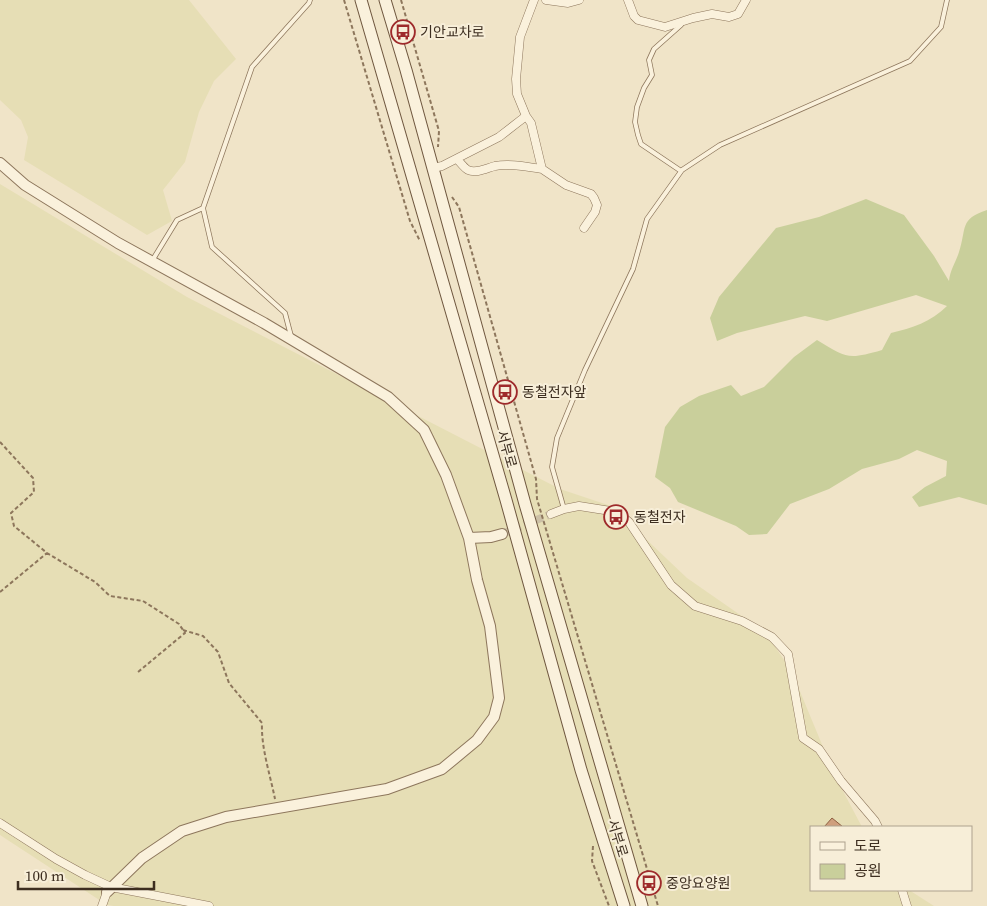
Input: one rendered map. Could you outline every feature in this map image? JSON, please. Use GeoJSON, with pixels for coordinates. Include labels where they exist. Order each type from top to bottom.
{"type":"FeatureCollection","features":[{"type":"Feature","properties":{"kind":"main road","name":"서부로"},"geometry":{"type":"LineString","coordinates":[[361,0],[506,500],[581,770],[624,906]]}},
{"type":"Feature","properties":{"kind":"main road","name":"서부로"},"geometry":{"type":"LineString","coordinates":[[385,0],[526,504],[642,906]]}},
{"type":"Feature","properties":{"kind":"street"},"geometry":{"type":"LineString","coordinates":[[534,0],[520,37],[516,79],[517,94],[531,123],[542,169]]}},
{"type":"Feature","properties":{"kind":"street"},"geometry":{"type":"LineString","coordinates":[[546,0],[568,3],[579,0]]}},
{"type":"Feature","properties":{"kind":"street"},"geometry":{"type":"LineString","coordinates":[[629,1],[634,16],[638,20],[665,27],[712,14],[729,17],[738,14],[746,0]]}},
{"type":"Feature","properties":{"kind":"street"},"geometry":{"type":"LineString","coordinates":[[433,168],[458,159],[499,137],[526,116]]}},
{"type":"Feature","properties":{"kind":"street"},"geometry":{"type":"LineString","coordinates":[[458,159],[468,170],[473,171],[497,166],[522,166],[542,169],[566,185],[591,194],[597,205],[596,212],[584,228]]}},
{"type":"Feature","properties":{"kind":"street"},"geometry":{"type":"LineString","coordinates":[[0,163],[26,185],[118,243],[388,397],[424,430],[446,475],[469,538],[477,580],[490,626],[499,698],[494,717],[478,740],[442,769],[387,789],[226,817],[182,831],[142,858],[109,889],[102,906]]}},
{"type":"Feature","properties":{"kind":"street"},"geometry":{"type":"LineString","coordinates":[[551,514],[579,506],[617,512],[629,522],[672,585],[695,606],[742,621],[772,637],[788,654],[803,738],[819,749],[841,781],[878,826]]}},
{"type":"Feature","properties":{"kind":"street"},"geometry":{"type":"LineString","coordinates":[[469,538],[491,537],[502,534]]}},
{"type":"Feature","properties":{"kind":"street"},"geometry":{"type":"LineString","coordinates":[[0,823],[63,863],[109,889],[209,906]]}},
{"type":"Feature","properties":{"kind":"street"},"geometry":{"type":"LineString","coordinates":[[902,891],[907,906]]}},
{"type":"Feature","properties":{"kind":"lane"},"geometry":{"type":"LineString","coordinates":[[292,341],[285,313],[212,247],[203,208],[252,67],[310,0]]}},
{"type":"Feature","properties":{"kind":"lane"},"geometry":{"type":"LineString","coordinates":[[564,509],[552,467],[557,438],[585,370],[633,269],[648,219],[681,171],[720,145],[910,61],[941,27],[947,0]]}},
{"type":"Feature","properties":{"kind":"lane"},"geometry":{"type":"LineString","coordinates":[[681,171],[641,144],[635,122],[637,107],[644,88],[652,75],[649,60],[654,49],[685,22]]}},
{"type":"Feature","properties":{"kind":"lane"},"geometry":{"type":"LineString","coordinates":[[152,261],[177,220],[203,208]]}},
{"type":"Feature","properties":{"kind":"path"},"geometry":{"type":"LineString","coordinates":[[344,0],[410,221],[422,245]]}},
{"type":"Feature","properties":{"kind":"path"},"geometry":{"type":"LineString","coordinates":[[401,0],[439,131],[438,150]]}},
{"type":"Feature","properties":{"kind":"path"},"geometry":{"type":"LineString","coordinates":[[450,193],[461,217],[536,479],[537,499],[658,906]]}},
{"type":"Feature","properties":{"kind":"path"},"geometry":{"type":"LineString","coordinates":[[0,442],[34,478],[34,492],[10,513],[14,526],[47,553],[96,582],[110,596],[143,601],[179,624],[185,633],[138,672]]}},
{"type":"Feature","properties":{"kind":"path"},"geometry":{"type":"LineString","coordinates":[[0,592],[47,553]]}},
{"type":"Feature","properties":{"kind":"path"},"geometry":{"type":"LineString","coordinates":[[183,630],[203,636],[218,652],[229,683],[262,722],[263,743],[277,808]]}},
{"type":"Feature","properties":{"kind":"path"},"geometry":{"type":"LineString","coordinates":[[594,839],[592,861],[609,906]]}},
{"type":"Feature","properties":{"kind":"shaded area"},"geometry":{"type":"Polygon","coordinates":[[[0,0],[189,0],[236,59],[214,81],[199,112],[185,162],[163,190],[172,221],[147,235],[24,160],[28,137],[21,120],[0,100],[0,0]]]}},
{"type":"Feature","properties":{"kind":"shaded area"},"geometry":{"type":"Polygon","coordinates":[[[0,184],[187,297],[560,489],[611,506],[687,578],[766,633],[792,672],[835,776],[861,826],[810,826],[810,891],[911,891],[934,906],[114,906],[107,905],[0,835],[0,184]]]}},
{"type":"Feature","properties":{"kind":"green space"},"geometry":{"type":"Polygon","coordinates":[[[866,199],[904,215],[934,256],[949,281],[968,221],[978,213],[987,210],[987,505],[959,497],[919,507],[912,497],[925,487],[946,476],[947,461],[917,450],[899,459],[862,469],[829,489],[790,504],[767,534],[749,535],[736,526],[678,502],[670,488],[655,477],[665,427],[680,407],[699,396],[731,385],[741,396],[764,387],[794,357],[817,340],[835,351],[848,356],[882,350],[891,333],[921,324],[941,312],[947,306],[916,295],[827,321],[805,316],[737,333],[717,341],[710,318],[719,297],[776,228],[819,217],[866,199]]]}},
{"type":"Feature","properties":{"kind":"building"},"geometry":{"type":"Polygon","coordinates":[[[832,818],[842,826],[825,826],[832,818]]]}},
{"type":"Feature","properties":{"kind":"tunnel"},"geometry":{"type":"LineString","coordinates":[[502,534],[551,514]]}},
{"type":"Feature","properties":{"kind":"place","name":"기안교차로"},"geometry":{"type":"Point","coordinates":[403,32]}},
{"type":"Feature","properties":{"kind":"place","name":"동철전자앞"},"geometry":{"type":"Point","coordinates":[505,392]}},
{"type":"Feature","properties":{"kind":"place","name":"동철전자"},"geometry":{"type":"Point","coordinates":[616,517]}},
{"type":"Feature","properties":{"kind":"place","name":"중앙요양원"},"geometry":{"type":"Point","coordinates":[649,883]}}]}
